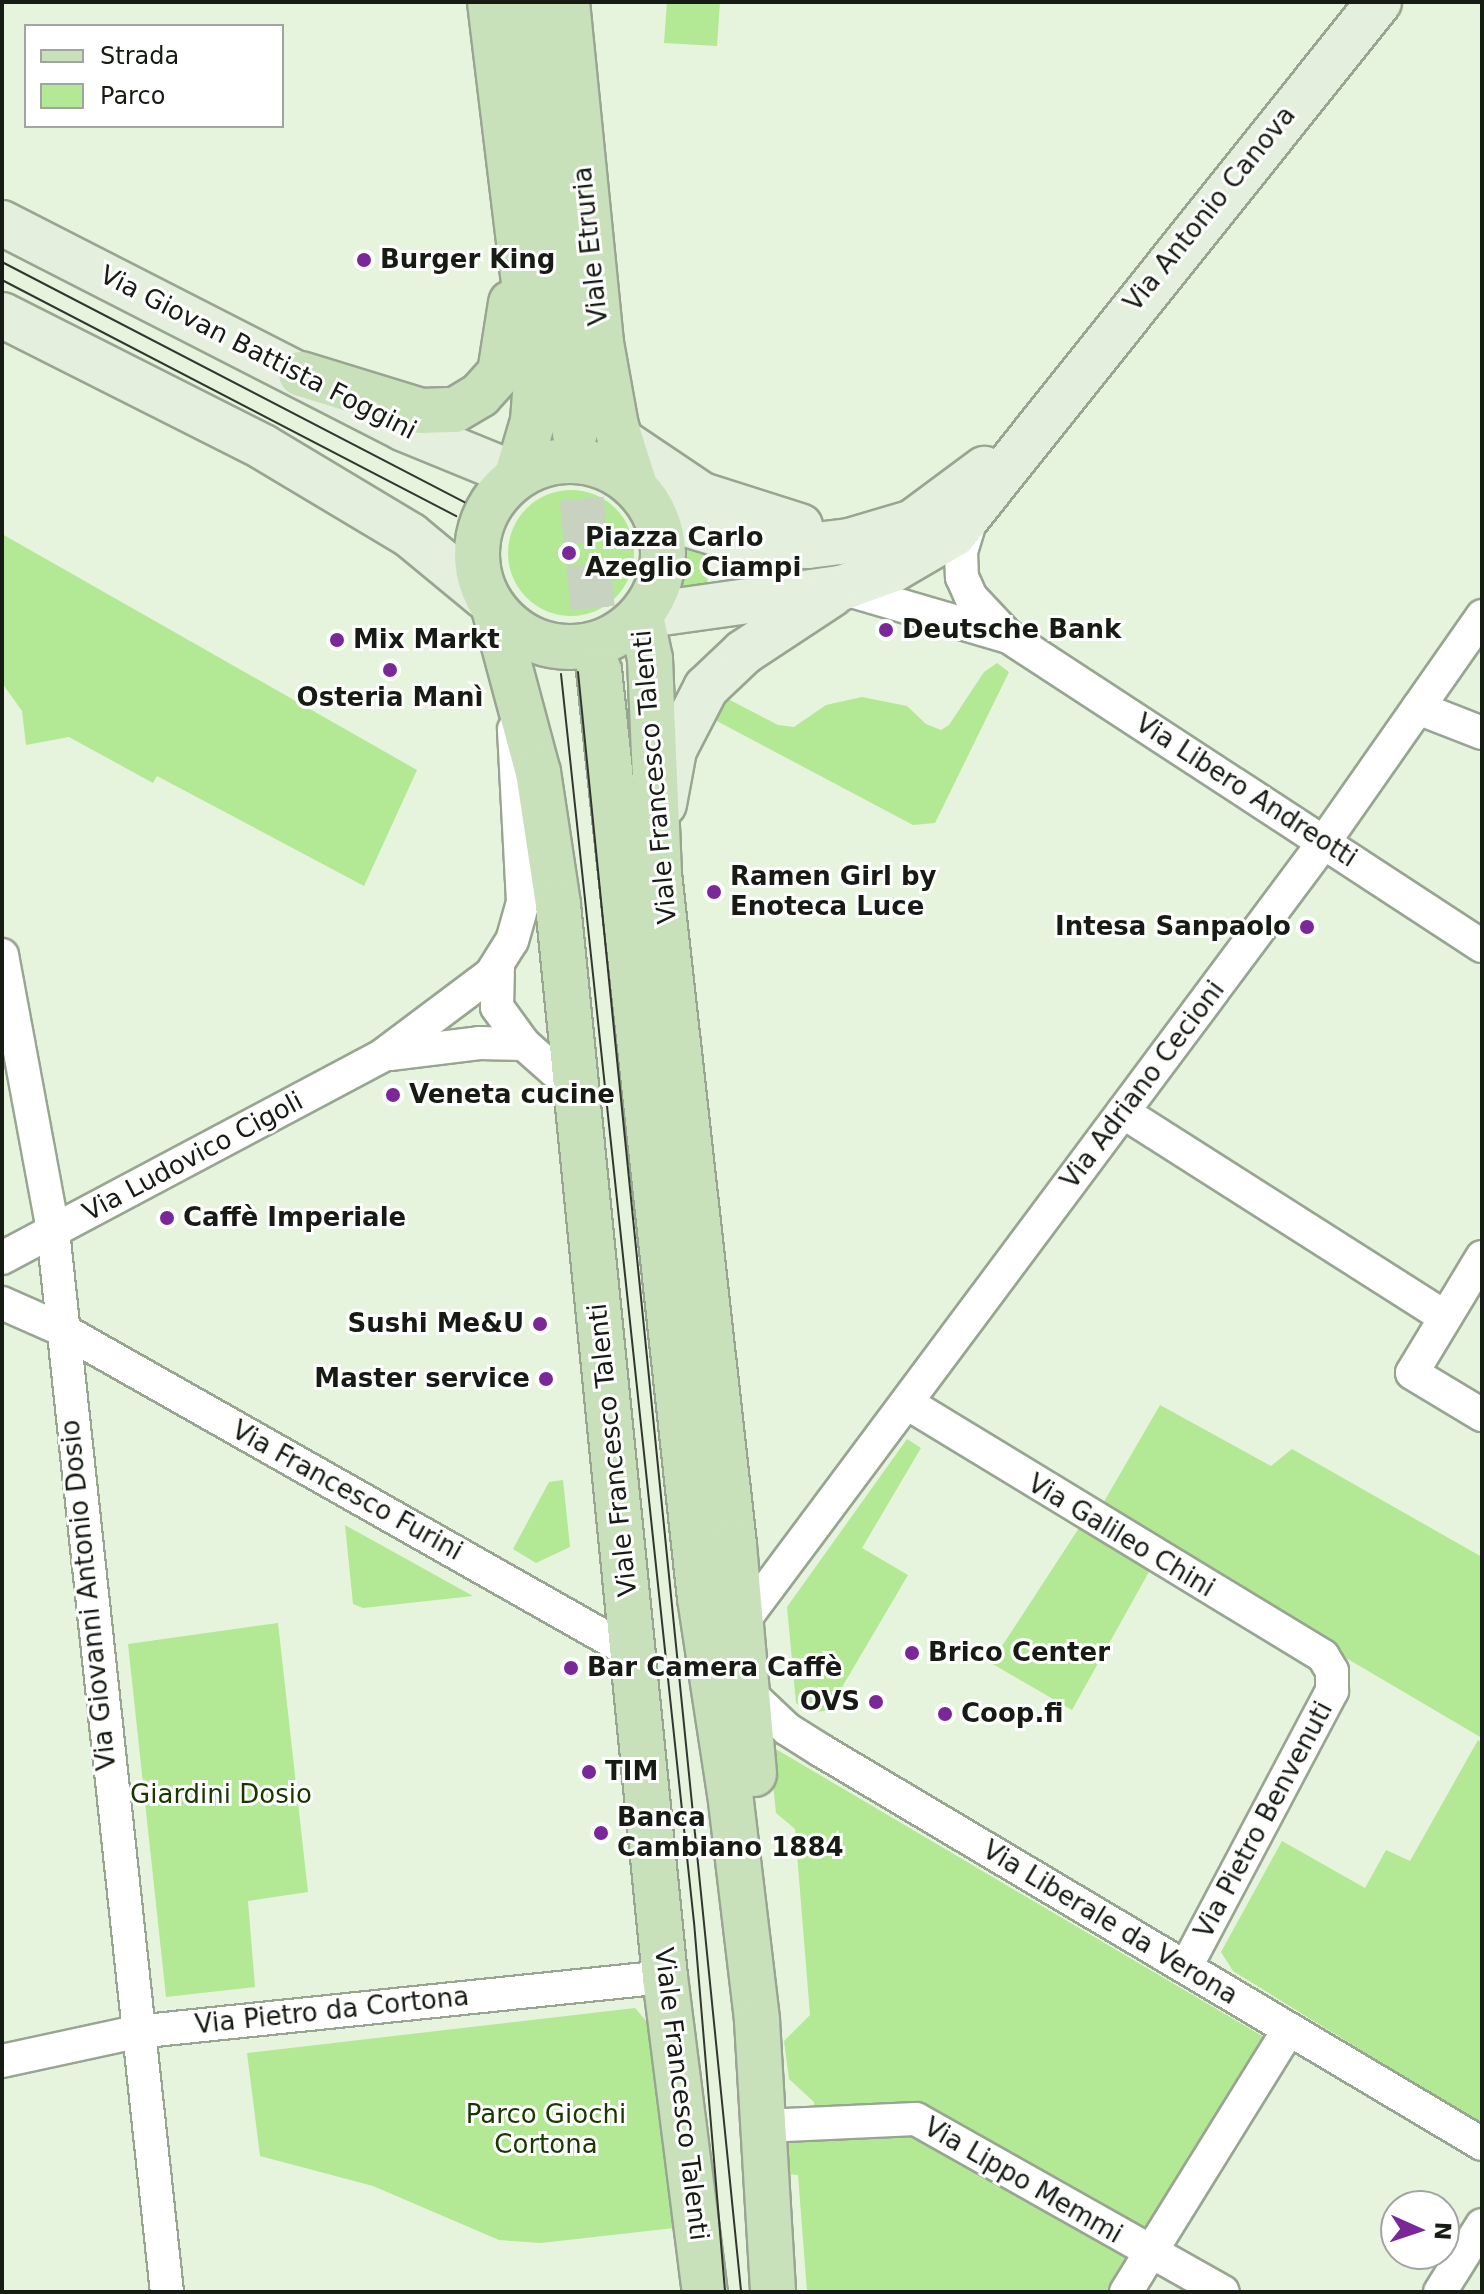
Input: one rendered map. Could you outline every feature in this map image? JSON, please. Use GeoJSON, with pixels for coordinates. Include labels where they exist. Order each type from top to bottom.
{"type":"FeatureCollection","features":[{"type":"Feature","properties":{"kind":"main road"},"geometry":{"type":"LineString","coordinates":[[490,2],[515,225],[528,288],[536,380],[531,431],[517,475],[496,497],[480,533],[477,562],[490,605],[519,633],[563,647],[605,640],[641,616],[664,567],[645,501],[584,463],[555,462],[517,475]]}},
{"type":"Feature","properties":{"kind":"main road","name":"Viale Etruria"},"geometry":{"type":"LineString","coordinates":[[528,2],[575,433]]}},
{"type":"Feature","properties":{"kind":"main road","name":"Viale Etruria"},"geometry":{"type":"LineString","coordinates":[[567,2],[601,343],[620,440],[645,501]]}},
{"type":"Feature","properties":{"kind":"main road"},"geometry":{"type":"LineString","coordinates":[[301,374],[430,413],[472,401],[496,378],[505,359],[515,225]]}},
{"type":"Feature","properties":{"kind":"main road","name":"Viale Francesco Talenti"},"geometry":{"type":"LineString","coordinates":[[490,605],[545,811],[580,1109],[665,1977],[705,2292]]}},
{"type":"Feature","properties":{"kind":"main road","name":"Viale Francesco Talenti"},"geometry":{"type":"LineString","coordinates":[[641,616],[649,648],[653,813],[734,1545],[755,1791],[742,1883]]}},
{"type":"Feature","properties":{"kind":"main road","name":"Viale Francesco Talenti"},"geometry":{"type":"LineString","coordinates":[[599,670],[700,1598],[742,1883],[763,2126],[773,2292]]}},
{"type":"Feature","properties":{"kind":"street","name":"Via Antonio Canova"},"geometry":{"type":"LineString","coordinates":[[841,588],[913,560],[971,519],[1044,418],[1379,2]]}},
{"type":"Feature","properties":{"kind":"street","name":"Via Giovan Battista Foggini"},"geometry":{"type":"LineString","coordinates":[[2,223],[404,429],[517,475]]}},
{"type":"Feature","properties":{"kind":"street"},"geometry":{"type":"LineString","coordinates":[[2,315],[263,447],[410,535],[490,605]]}},
{"type":"Feature","properties":{"kind":"street","name":"Via Antonio Canova"},"geometry":{"type":"LineString","coordinates":[[849,541],[913,522],[942,505],[1044,418]]}},
{"type":"Feature","properties":{"kind":"street"},"geometry":{"type":"LineString","coordinates":[[620,440],[702,495],[849,541]]}},
{"type":"Feature","properties":{"kind":"street"},"geometry":{"type":"LineString","coordinates":[[645,501],[739,540],[808,546],[849,541]]}},
{"type":"Feature","properties":{"kind":"street","name":"Via Libero Andreotti"},"geometry":{"type":"LineString","coordinates":[[971,519],[961,551],[965,587],[1009,637],[1482,946]]}},
{"type":"Feature","properties":{"kind":"street"},"geometry":{"type":"LineString","coordinates":[[641,616],[841,588]]}},
{"type":"Feature","properties":{"kind":"street","name":"Via Libero Andreotti"},"geometry":{"type":"LineString","coordinates":[[841,588],[1009,637]]}},
{"type":"Feature","properties":{"kind":"street","name":"Viale Francesco Talenti"},"geometry":{"type":"LineString","coordinates":[[669,938],[665,785],[680,735],[706,688],[744,652],[841,588]]}},
{"type":"Feature","properties":{"kind":"street","name":"Via Adriano Cecioni"},"geometry":{"type":"LineString","coordinates":[[741,1624],[1324,842],[1482,616]]}},
{"type":"Feature","properties":{"kind":"street","name":"Via Ludovico Cigoli"},"geometry":{"type":"LineString","coordinates":[[2,1258],[383,1055],[477,988],[498,966],[517,930],[523,902],[515,691]]}},
{"type":"Feature","properties":{"kind":"street"},"geometry":{"type":"LineString","coordinates":[[1418,708],[1482,733]]}},
{"type":"Feature","properties":{"kind":"street","name":"Via Giovanni Antonio Dosio"},"geometry":{"type":"LineString","coordinates":[[2,955],[53,1231],[136,2032],[167,2292]]}},
{"type":"Feature","properties":{"kind":"street","name":"Via Ludovico Cigoli"},"geometry":{"type":"LineString","coordinates":[[498,966],[497,1007],[524,1044],[560,1076],[580,1109]]}},
{"type":"Feature","properties":{"kind":"street","name":"Via Ludovico Cigoli"},"geometry":{"type":"LineString","coordinates":[[383,1055],[479,1043],[524,1044]]}},
{"type":"Feature","properties":{"kind":"street"},"geometry":{"type":"LineString","coordinates":[[1123,1112],[1445,1317]]}},
{"type":"Feature","properties":{"kind":"street"},"geometry":{"type":"LineString","coordinates":[[1482,1257],[1412,1373],[1482,1415]]}},
{"type":"Feature","properties":{"kind":"street"},"geometry":{"type":"LineString","coordinates":[[2,1303],[61,1329]]}},
{"type":"Feature","properties":{"kind":"street","name":"Via Francesco Furini"},"geometry":{"type":"LineString","coordinates":[[61,1329],[633,1653]]}},
{"type":"Feature","properties":{"kind":"street","name":"Via Galileo Chini"},"geometry":{"type":"LineString","coordinates":[[907,1403],[1323,1656],[1332,1671]]}},
{"type":"Feature","properties":{"kind":"street"},"geometry":{"type":"LineString","coordinates":[[734,1545],[748,1555],[766,1557],[798,1548]]}},
{"type":"Feature","properties":{"kind":"street","name":"Via Pietro Benvenuti"},"geometry":{"type":"LineString","coordinates":[[1186,1967],[1332,1691],[1332,1671]]}},
{"type":"Feature","properties":{"kind":"street","name":"Via Liberale da Verona"},"geometry":{"type":"LineString","coordinates":[[747,1691],[812,1744],[1186,1967],[1287,2032],[1482,2144]]}},
{"type":"Feature","properties":{"kind":"street","name":"Via Pietro da Cortona"},"geometry":{"type":"LineString","coordinates":[[2,2061],[136,2032],[665,1977]]}},
{"type":"Feature","properties":{"kind":"street"},"geometry":{"type":"LineString","coordinates":[[1126,2292],[1287,2032]]}},
{"type":"Feature","properties":{"kind":"street","name":"Via Lippo Memmi"},"geometry":{"type":"LineString","coordinates":[[763,2126],[916,2119],[1223,2292]]}},
{"type":"Feature","properties":{"kind":"street"},"geometry":{"type":"LineString","coordinates":[[1440,2292],[1482,2225]]}},
{"type":"Feature","properties":{"kind":"green space"},"geometry":{"type":"Polygon","coordinates":[[[667,2],[720,2],[717,46],[664,43],[667,2]]]}},
{"type":"Feature","properties":{"kind":"green space"},"geometry":{"type":"Polygon","coordinates":[[[571,490],[595,494],[616,508],[630,529],[634,553],[630,577],[616,598],[595,612],[571,616],[547,612],[526,598],[512,577],[508,553],[512,529],[526,508],[547,494],[571,490]]]}},
{"type":"Feature","properties":{"kind":"green space"},"geometry":{"type":"Polygon","coordinates":[[[2,534],[417,770],[364,886],[157,776],[153,783],[69,737],[26,745],[22,711],[2,683],[2,534]]]}},
{"type":"Feature","properties":{"kind":"green space"},"geometry":{"type":"Polygon","coordinates":[[[679,540],[710,552],[707,588],[674,595],[679,540]]]}},
{"type":"Feature","properties":{"kind":"green space"},"geometry":{"type":"Polygon","coordinates":[[[737,554],[820,561],[820,569],[734,588],[737,554]]]}},
{"type":"Feature","properties":{"kind":"green space"},"geometry":{"type":"Polygon","coordinates":[[[997,663],[1009,672],[935,823],[913,825],[715,720],[728,699],[778,725],[794,727],[826,705],[862,697],[907,706],[926,724],[941,730],[949,725],[984,672],[997,663]]]}},
{"type":"Feature","properties":{"kind":"green space"},"geometry":{"type":"Polygon","coordinates":[[[1160,1405],[1271,1466],[1292,1449],[1482,1557],[1482,1738],[1098,1512],[1160,1405]]]}},
{"type":"Feature","properties":{"kind":"green space"},"geometry":{"type":"Polygon","coordinates":[[[907,1439],[921,1448],[862,1548],[908,1575],[828,1711],[808,1712],[796,1703],[787,1607],[907,1439]]]}},
{"type":"Feature","properties":{"kind":"green space"},"geometry":{"type":"Polygon","coordinates":[[[563,1480],[570,1547],[536,1563],[513,1549],[549,1482],[563,1480]]]}},
{"type":"Feature","properties":{"kind":"green space"},"geometry":{"type":"Polygon","coordinates":[[[345,1525],[473,1596],[363,1608],[353,1604],[345,1525]]]}},
{"type":"Feature","properties":{"kind":"green space"},"geometry":{"type":"Polygon","coordinates":[[[1079,1528],[1150,1570],[1072,1710],[991,1663],[1079,1528]]]}},
{"type":"Feature","properties":{"kind":"green space","name":"Giardini Dosio"},"geometry":{"type":"Polygon","coordinates":[[[278,1623],[308,1892],[248,1901],[255,1987],[166,1997],[128,1644],[278,1623]]]}},
{"type":"Feature","properties":{"kind":"green space"},"geometry":{"type":"Polygon","coordinates":[[[1478,1740],[1482,1743],[1482,2125],[1233,1971],[1221,1952],[1282,1841],[1365,1888],[1386,1850],[1410,1861],[1478,1740]]]}},
{"type":"Feature","properties":{"kind":"green space"},"geometry":{"type":"Polygon","coordinates":[[[769,1745],[1264,2037],[1109,2292],[807,2292],[798,2175],[786,2174],[785,2140],[815,2139],[814,2102],[789,2079],[784,2041],[810,2015],[795,1829],[776,1813],[769,1745]]]}},
{"type":"Feature","properties":{"kind":"green space","name":"Parco Giochi Cortona"},"geometry":{"type":"Polygon","coordinates":[[[635,2008],[648,2023],[674,2228],[541,2243],[499,2240],[373,2186],[260,2156],[247,2053],[635,2008]]]}},
{"type":"Feature","properties":{"kind":"tunnel"},"geometry":{"type":"LineString","coordinates":[[575,433],[599,670]]}},
{"type":"Feature","properties":{"kind":"tram line"},"geometry":{"type":"LineString","coordinates":[[2,262],[464,502]]}},
{"type":"Feature","properties":{"kind":"tram line"},"geometry":{"type":"LineString","coordinates":[[2,280],[456,516]]}},
{"type":"Feature","properties":{"kind":"tram line"},"geometry":{"type":"LineString","coordinates":[[578,672],[741,2292]]}},
{"type":"Feature","properties":{"kind":"tram line"},"geometry":{"type":"LineString","coordinates":[[561,674],[694,1922],[725,2292]]}},
{"type":"Feature","properties":{"kind":"place","name":"Burger King"},"geometry":{"type":"Point","coordinates":[364,260]}},
{"type":"Feature","properties":{"kind":"place","name":"Piazza Carlo Azeglio Ciampi"},"geometry":{"type":"Point","coordinates":[569,553]}},
{"type":"Feature","properties":{"kind":"place","name":"Deutsche Bank"},"geometry":{"type":"Point","coordinates":[886,630]}},
{"type":"Feature","properties":{"kind":"place","name":"Mix Markt"},"geometry":{"type":"Point","coordinates":[337,640]}},
{"type":"Feature","properties":{"kind":"place","name":"Osteria Manì"},"geometry":{"type":"Point","coordinates":[390,670]}},
{"type":"Feature","properties":{"kind":"place","name":"Ramen Girl by Enoteca Luce"},"geometry":{"type":"Point","coordinates":[714,892]}},
{"type":"Feature","properties":{"kind":"place","name":"Intesa Sanpaolo"},"geometry":{"type":"Point","coordinates":[1307,927]}},
{"type":"Feature","properties":{"kind":"place","name":"Veneta cucine"},"geometry":{"type":"Point","coordinates":[393,1095]}},
{"type":"Feature","properties":{"kind":"place","name":"Caffè Imperiale"},"geometry":{"type":"Point","coordinates":[167,1218]}},
{"type":"Feature","properties":{"kind":"place","name":"Sushi Me&U"},"geometry":{"type":"Point","coordinates":[540,1324]}},
{"type":"Feature","properties":{"kind":"place","name":"Master service"},"geometry":{"type":"Point","coordinates":[546,1379]}},
{"type":"Feature","properties":{"kind":"place","name":"Brico Center"},"geometry":{"type":"Point","coordinates":[912,1653]}},
{"type":"Feature","properties":{"kind":"place","name":"Bar Camera Caffè"},"geometry":{"type":"Point","coordinates":[571,1668]}},
{"type":"Feature","properties":{"kind":"place","name":"OVS"},"geometry":{"type":"Point","coordinates":[876,1702]}},
{"type":"Feature","properties":{"kind":"place","name":"Coop.fi"},"geometry":{"type":"Point","coordinates":[945,1714]}},
{"type":"Feature","properties":{"kind":"place","name":"TIM"},"geometry":{"type":"Point","coordinates":[589,1772]}},
{"type":"Feature","properties":{"kind":"place","name":"Banca Cambiano 1884"},"geometry":{"type":"Point","coordinates":[601,1833]}}]}
